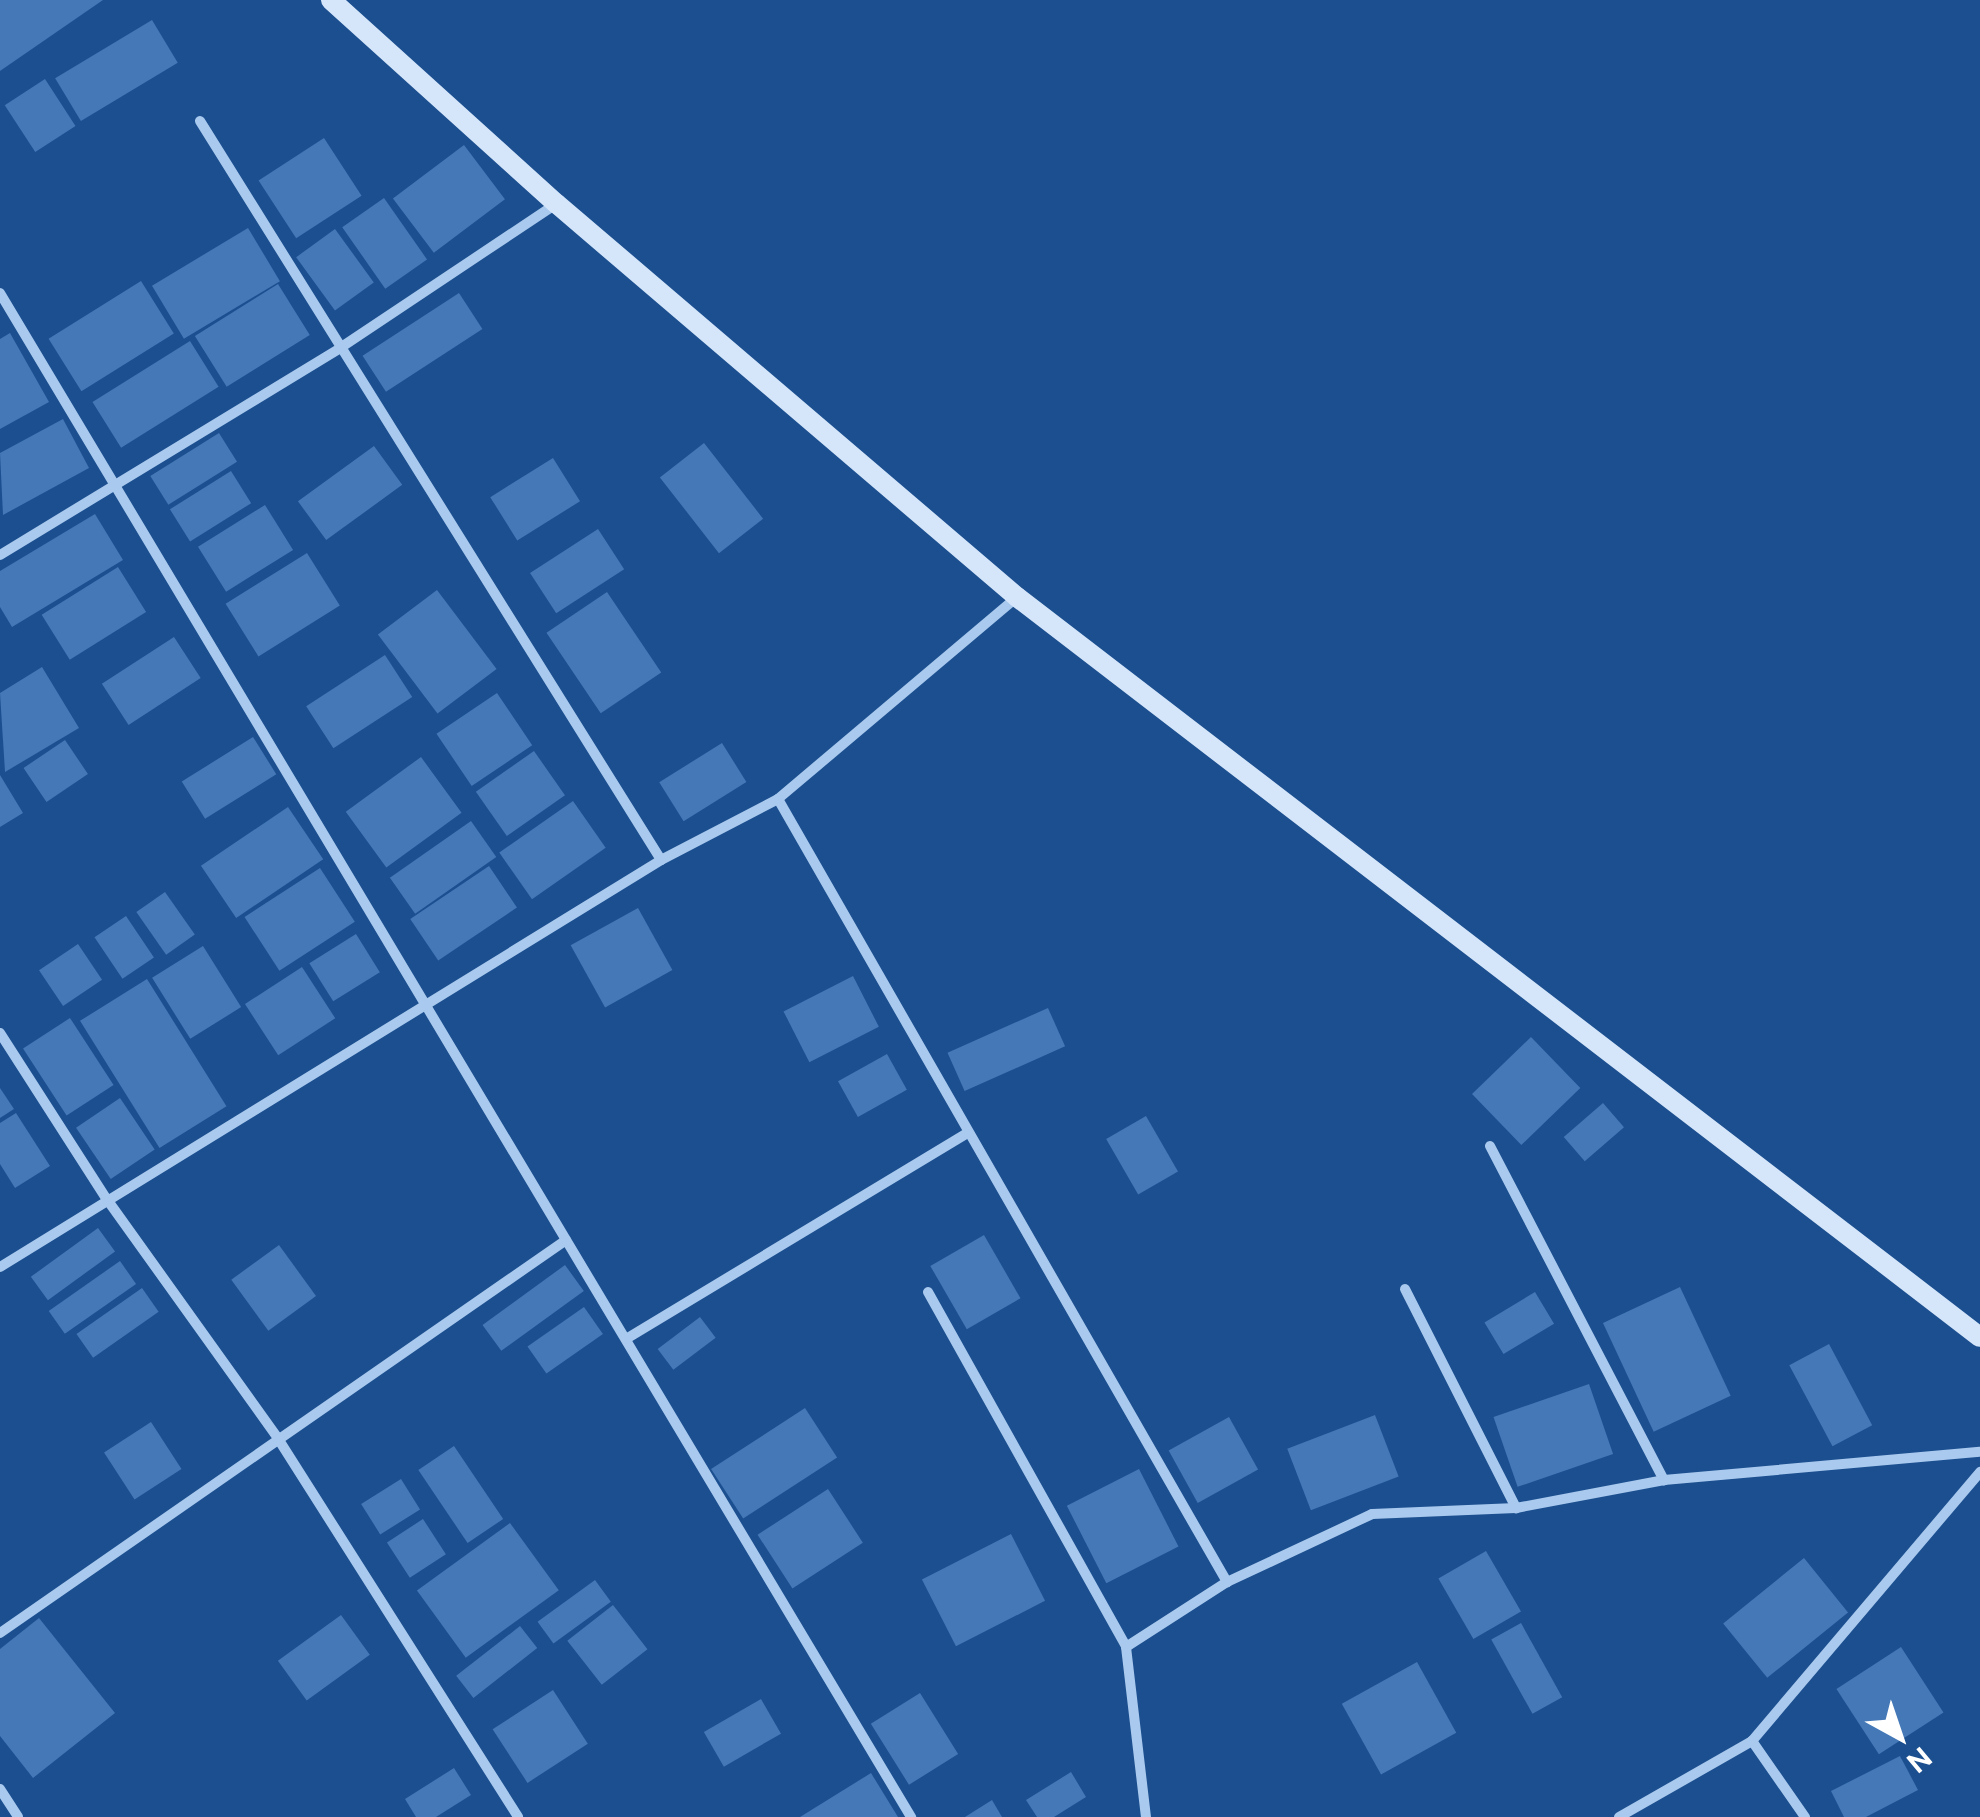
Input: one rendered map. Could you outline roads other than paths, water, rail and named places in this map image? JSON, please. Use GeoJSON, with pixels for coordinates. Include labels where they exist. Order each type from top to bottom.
{"type":"FeatureCollection","features":[{"type":"Feature","properties":{"kind":"main road"},"geometry":{"type":"LineString","coordinates":[[331,0],[557,204],[1017,597],[1980,1337]]}},
{"type":"Feature","properties":{"kind":"street"},"geometry":{"type":"LineString","coordinates":[[200,121],[661,860]]}},
{"type":"Feature","properties":{"kind":"street"},"geometry":{"type":"LineString","coordinates":[[0,555],[340,348],[557,204]]}},
{"type":"Feature","properties":{"kind":"street"},"geometry":{"type":"LineString","coordinates":[[0,293],[910,1817]]}},
{"type":"Feature","properties":{"kind":"street"},"geometry":{"type":"LineString","coordinates":[[0,1268],[106,1198],[661,860],[778,798],[1017,597]]}},
{"type":"Feature","properties":{"kind":"street"},"geometry":{"type":"LineString","coordinates":[[778,798],[1227,1582]]}},
{"type":"Feature","properties":{"kind":"street"},"geometry":{"type":"LineString","coordinates":[[0,1033],[106,1198],[277,1437],[518,1817]]}},
{"type":"Feature","properties":{"kind":"street"},"geometry":{"type":"LineString","coordinates":[[626,1339],[968,1133]]}},
{"type":"Feature","properties":{"kind":"street"},"geometry":{"type":"LineString","coordinates":[[1490,1146],[1664,1480]]}},
{"type":"Feature","properties":{"kind":"street"},"geometry":{"type":"LineString","coordinates":[[0,1632],[566,1240]]}},
{"type":"Feature","properties":{"kind":"street"},"geometry":{"type":"LineString","coordinates":[[1405,1290],[1516,1508]]}},
{"type":"Feature","properties":{"kind":"street"},"geometry":{"type":"LineString","coordinates":[[928,1292],[1126,1647],[1146,1817]]}},
{"type":"Feature","properties":{"kind":"street"},"geometry":{"type":"LineString","coordinates":[[1126,1647],[1227,1582],[1372,1514],[1516,1508],[1664,1480],[1980,1452]]}},
{"type":"Feature","properties":{"kind":"street"},"geometry":{"type":"LineString","coordinates":[[1619,1817],[1752,1740],[1980,1472]]}},
{"type":"Feature","properties":{"kind":"street"},"geometry":{"type":"LineString","coordinates":[[1752,1740],[1804,1817]]}},
{"type":"Feature","properties":{"kind":"street"},"geometry":{"type":"LineString","coordinates":[[0,1789],[18,1817]]}}]}
